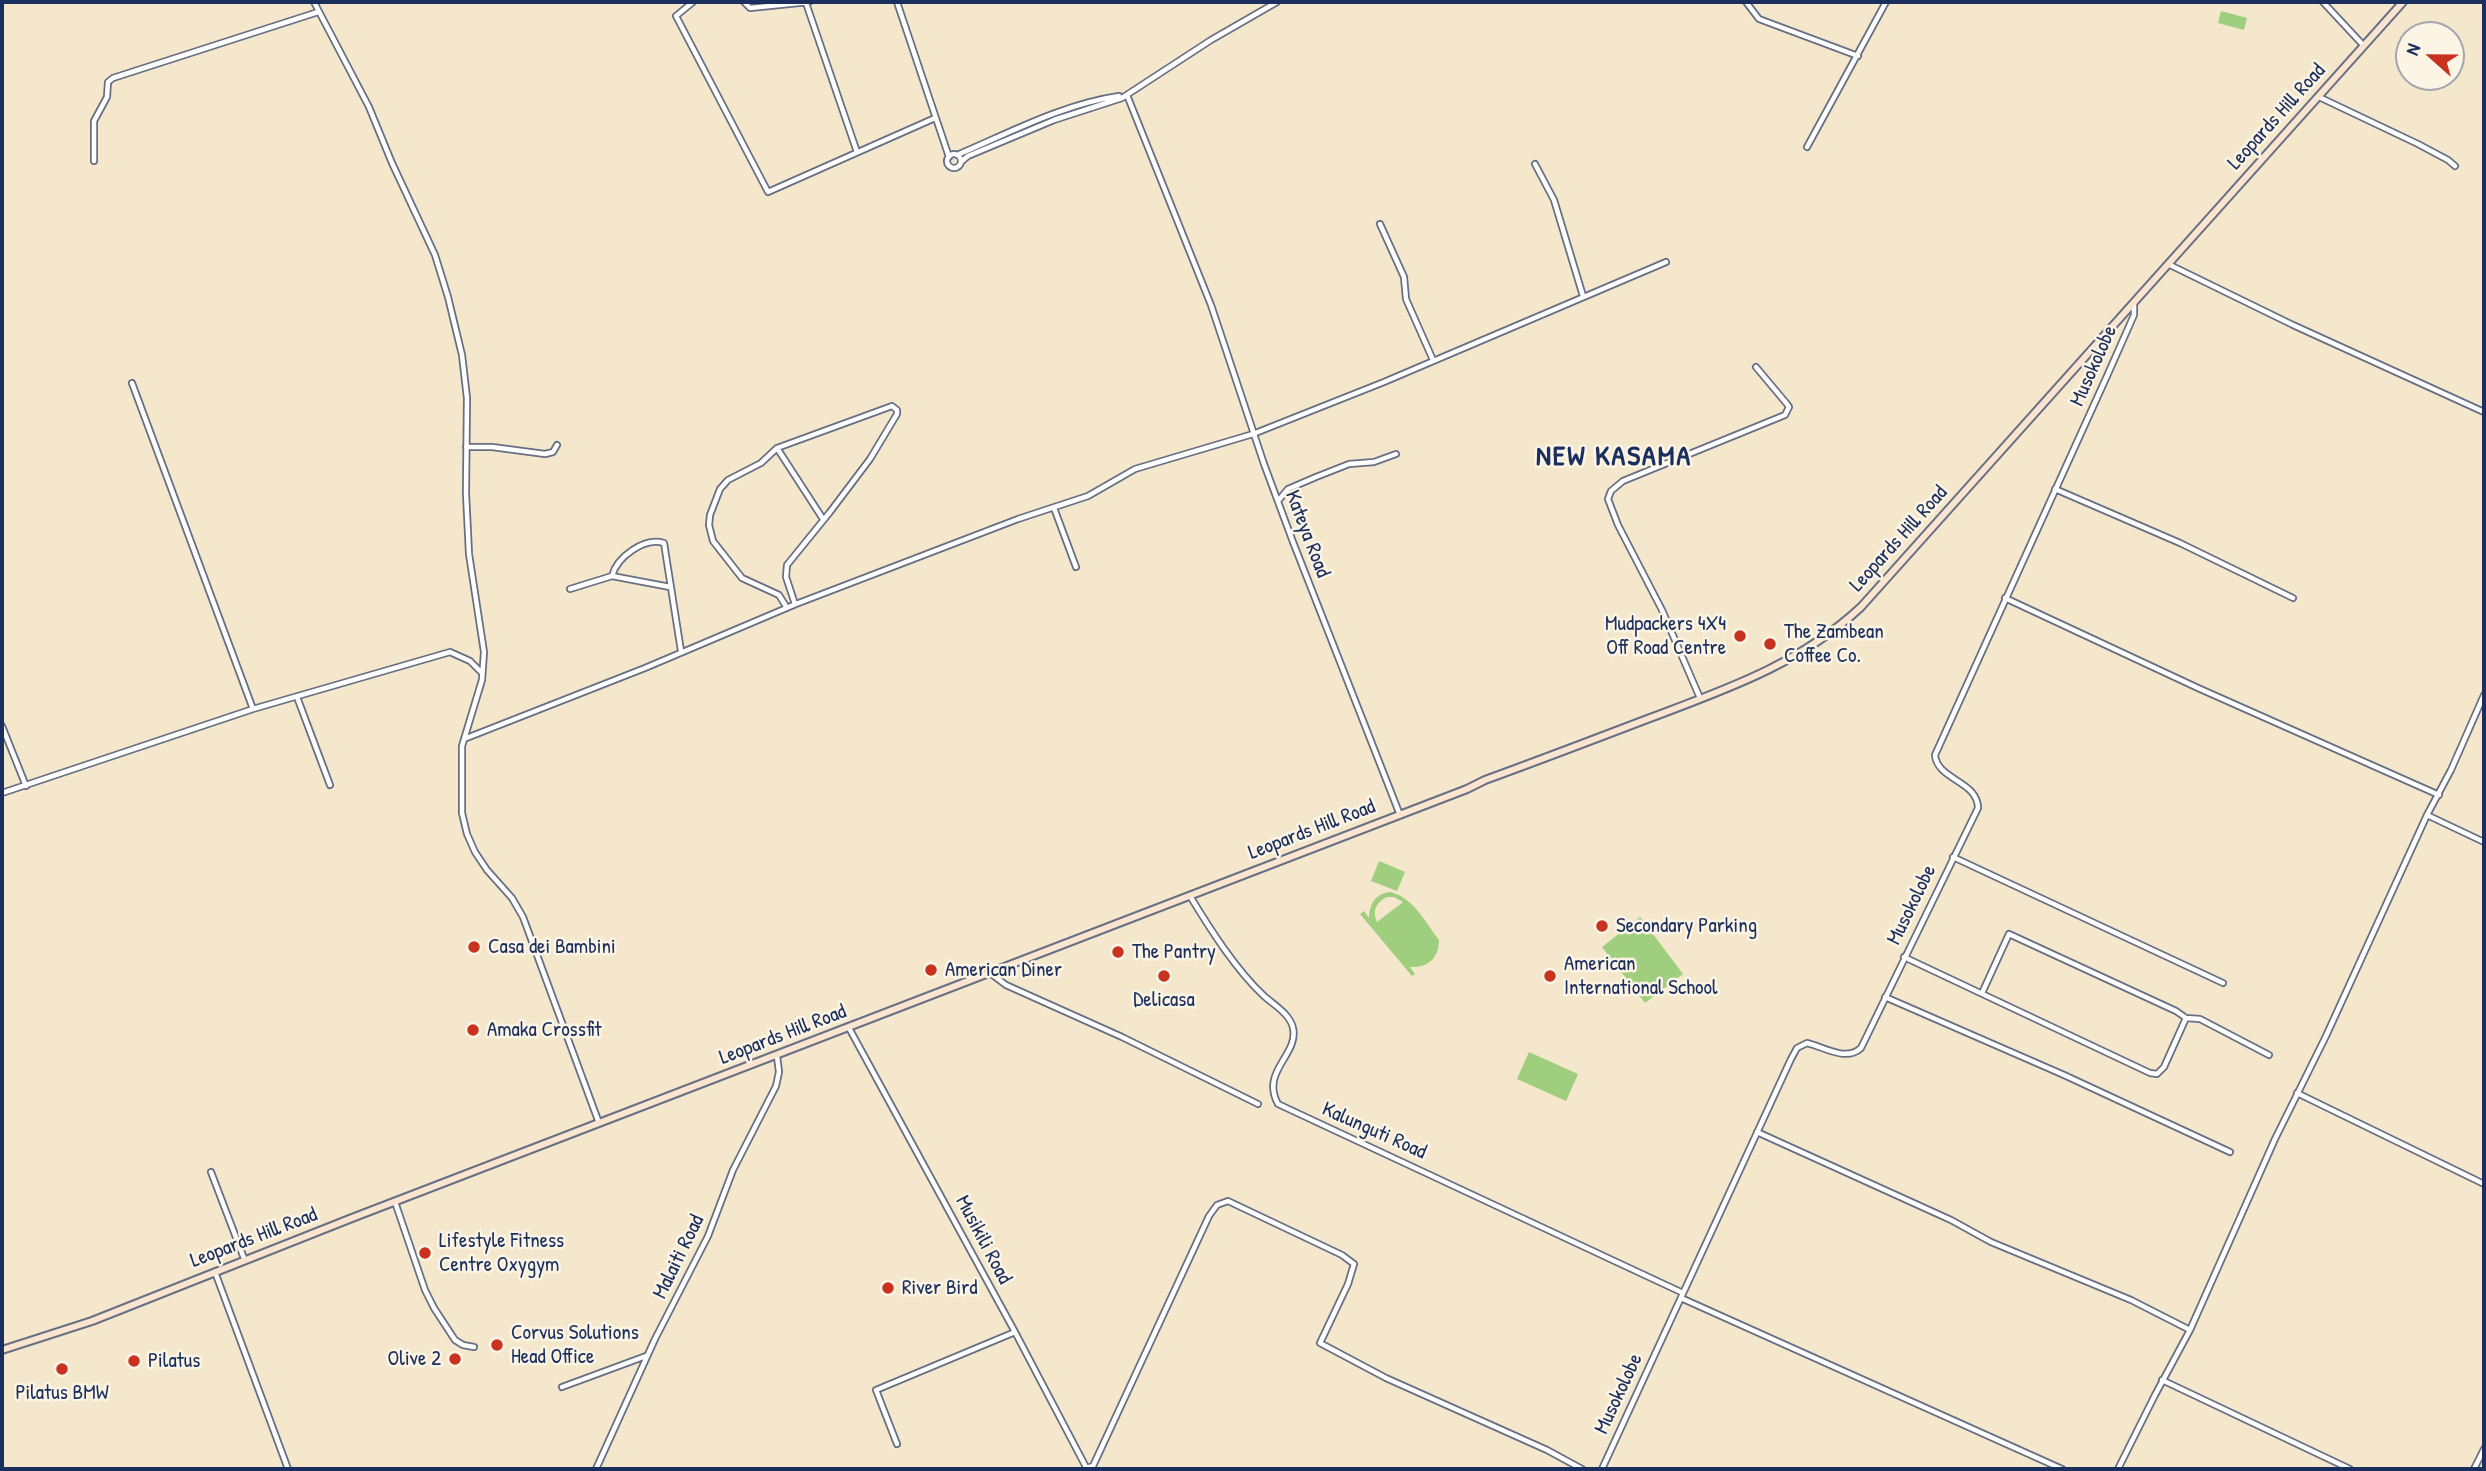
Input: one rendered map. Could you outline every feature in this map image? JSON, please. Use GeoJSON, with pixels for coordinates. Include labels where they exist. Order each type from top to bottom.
{"type":"FeatureCollection","features":[{"type":"Feature","properties":{"kind":"main road","name":"Leopards Hill Road"},"geometry":{"type":"LineString","coordinates":[[2,1350],[92,1321],[600,1125],[1700,698],[1770,670],[1799,655],[1826,638],[1853,615],[2403,2]]}},
{"type":"Feature","properties":{"kind":"street"},"geometry":{"type":"LineString","coordinates":[[314,2],[369,107],[435,255],[448,297],[466,377],[469,554],[484,652],[483,673],[464,739],[462,802],[467,834],[481,861],[512,898],[523,917],[600,1125]]}},
{"type":"Feature","properties":{"kind":"street"},"geometry":{"type":"LineString","coordinates":[[693,2],[676,16],[768,192],[935,118]]}},
{"type":"Feature","properties":{"kind":"street"},"geometry":{"type":"LineString","coordinates":[[744,2],[750,8],[807,2],[857,152]]}},
{"type":"Feature","properties":{"kind":"street"},"geometry":{"type":"LineString","coordinates":[[897,2],[949,156],[948,164],[953,168],[958,167],[968,156],[1054,120],[1124,97],[1211,40],[1277,2]]}},
{"type":"Feature","properties":{"kind":"street"},"geometry":{"type":"LineString","coordinates":[[1746,2],[1759,19],[1858,56]]}},
{"type":"Feature","properties":{"kind":"street"},"geometry":{"type":"LineString","coordinates":[[1807,148],[1886,2]]}},
{"type":"Feature","properties":{"kind":"street"},"geometry":{"type":"LineString","coordinates":[[2323,2],[2364,46]]}},
{"type":"Feature","properties":{"kind":"street"},"geometry":{"type":"LineString","coordinates":[[94,161],[94,121],[107,97],[108,82],[113,78],[318,12]]}},
{"type":"Feature","properties":{"kind":"street"},"geometry":{"type":"LineString","coordinates":[[949,156],[1052,115],[1105,98],[1124,97]]}},
{"type":"Feature","properties":{"kind":"street","name":"Kateya Road"},"geometry":{"type":"LineString","coordinates":[[1124,97],[1157,166],[1180,232],[1211,305],[1278,502],[1400,815]]}},
{"type":"Feature","properties":{"kind":"street"},"geometry":{"type":"LineString","coordinates":[[2318,97],[2418,144],[2455,166]]}},
{"type":"Feature","properties":{"kind":"street"},"geometry":{"type":"LineString","coordinates":[[957,155],[961,162]]}},
{"type":"Feature","properties":{"kind":"street"},"geometry":{"type":"LineString","coordinates":[[1535,164],[1554,200],[1583,296]]}},
{"type":"Feature","properties":{"kind":"street"},"geometry":{"type":"LineString","coordinates":[[1380,224],[1404,277],[1406,299],[1433,360]]}},
{"type":"Feature","properties":{"kind":"street"},"geometry":{"type":"LineString","coordinates":[[464,739],[796,604],[1098,491],[1135,469],[1253,434],[1384,382],[1666,262]]}},
{"type":"Feature","properties":{"kind":"street"},"geometry":{"type":"LineString","coordinates":[[2168,264],[2293,326],[2484,412]]}},
{"type":"Feature","properties":{"kind":"street","name":"Musokolobe"},"geometry":{"type":"LineString","coordinates":[[1602,1469],[1797,1048],[1807,1043],[1838,1053],[1852,1054],[1866,1039],[1978,808],[1978,800],[1960,781],[1940,769],[1935,755],[2131,321],[2134,302]]}},
{"type":"Feature","properties":{"kind":"street"},"geometry":{"type":"LineString","coordinates":[[1700,698],[1662,610],[1618,525],[1608,499],[1611,491],[1623,481],[1785,415],[1789,407],[1756,367]]}},
{"type":"Feature","properties":{"kind":"street"},"geometry":{"type":"LineString","coordinates":[[132,383],[253,709]]}},
{"type":"Feature","properties":{"kind":"street"},"geometry":{"type":"LineString","coordinates":[[787,608],[779,595],[750,583],[738,574],[713,541],[709,525],[715,500],[724,484],[761,463],[777,449],[892,405],[897,414],[870,459],[786,565],[786,577],[796,604]]}},
{"type":"Feature","properties":{"kind":"street"},"geometry":{"type":"LineString","coordinates":[[466,447],[492,447],[545,454],[553,452],[557,445]]}},
{"type":"Feature","properties":{"kind":"street"},"geometry":{"type":"LineString","coordinates":[[777,449],[823,519]]}},
{"type":"Feature","properties":{"kind":"street"},"geometry":{"type":"LineString","coordinates":[[1278,502],[1288,489],[1315,477],[1349,464],[1374,462],[1396,454]]}},
{"type":"Feature","properties":{"kind":"street"},"geometry":{"type":"LineString","coordinates":[[2055,489],[2143,526],[2293,597]]}},
{"type":"Feature","properties":{"kind":"street"},"geometry":{"type":"LineString","coordinates":[[1054,508],[1076,567]]}},
{"type":"Feature","properties":{"kind":"street"},"geometry":{"type":"LineString","coordinates":[[612,576],[618,561],[632,551],[649,543],[661,542],[665,545],[681,651]]}},
{"type":"Feature","properties":{"kind":"street"},"geometry":{"type":"LineString","coordinates":[[570,589],[612,576],[671,587]]}},
{"type":"Feature","properties":{"kind":"street"},"geometry":{"type":"LineString","coordinates":[[2005,598],[2218,697],[2439,795]]}},
{"type":"Feature","properties":{"kind":"street"},"geometry":{"type":"LineString","coordinates":[[2,793],[253,709],[450,652],[470,661],[483,673]]}},
{"type":"Feature","properties":{"kind":"street"},"geometry":{"type":"LineString","coordinates":[[2118,1469],[2190,1330],[2297,1093],[2484,695]]}},
{"type":"Feature","properties":{"kind":"street"},"geometry":{"type":"LineString","coordinates":[[297,697],[330,785]]}},
{"type":"Feature","properties":{"kind":"street"},"geometry":{"type":"LineString","coordinates":[[2,726],[26,786]]}},
{"type":"Feature","properties":{"kind":"street"},"geometry":{"type":"LineString","coordinates":[[2427,815],[2484,842]]}},
{"type":"Feature","properties":{"kind":"street"},"geometry":{"type":"LineString","coordinates":[[1953,857],[2223,983]]}},
{"type":"Feature","properties":{"kind":"street","name":"Kalunguti Road"},"geometry":{"type":"LineString","coordinates":[[1190,896],[1251,983],[1292,1024],[1293,1038],[1272,1085],[1278,1104],[1682,1295],[2062,1469]]}},
{"type":"Feature","properties":{"kind":"street"},"geometry":{"type":"LineString","coordinates":[[1982,993],[2009,934],[2186,1018],[2200,1019],[2269,1055]]}},
{"type":"Feature","properties":{"kind":"street"},"geometry":{"type":"LineString","coordinates":[[1904,957],[2150,1073],[2157,1074],[2164,1067],[2186,1018]]}},
{"type":"Feature","properties":{"kind":"street"},"geometry":{"type":"LineString","coordinates":[[990,973],[1006,985],[1122,1037],[1258,1104]]}},
{"type":"Feature","properties":{"kind":"street"},"geometry":{"type":"LineString","coordinates":[[1885,998],[2064,1075],[2230,1152]]}},
{"type":"Feature","properties":{"kind":"street","name":"Musikili Road"},"geometry":{"type":"LineString","coordinates":[[849,1028],[1015,1332],[1086,1469]]}},
{"type":"Feature","properties":{"kind":"street","name":"Malaiti Road"},"geometry":{"type":"LineString","coordinates":[[596,1469],[647,1355],[702,1250],[729,1179],[776,1086],[779,1072],[777,1056]]}},
{"type":"Feature","properties":{"kind":"street"},"geometry":{"type":"LineString","coordinates":[[2297,1093],[2484,1184]]}},
{"type":"Feature","properties":{"kind":"street"},"geometry":{"type":"LineString","coordinates":[[1757,1132],[1930,1210],[1991,1242],[2131,1300],[2190,1330]]}},
{"type":"Feature","properties":{"kind":"street"},"geometry":{"type":"LineString","coordinates":[[211,1172],[246,1261]]}},
{"type":"Feature","properties":{"kind":"street"},"geometry":{"type":"LineString","coordinates":[[395,1202],[425,1290],[434,1308],[455,1340],[474,1347]]}},
{"type":"Feature","properties":{"kind":"street"},"geometry":{"type":"LineString","coordinates":[[1086,1469],[1093,1466],[1209,1216],[1217,1205],[1228,1202],[1342,1255],[1354,1264],[1348,1284],[1320,1343],[1386,1378],[1547,1450],[1582,1469]]}},
{"type":"Feature","properties":{"kind":"street"},"geometry":{"type":"LineString","coordinates":[[215,1272],[288,1469]]}},
{"type":"Feature","properties":{"kind":"street"},"geometry":{"type":"LineString","coordinates":[[897,1444],[876,1390],[1015,1332]]}},
{"type":"Feature","properties":{"kind":"street"},"geometry":{"type":"LineString","coordinates":[[562,1387],[647,1355]]}},
{"type":"Feature","properties":{"kind":"street"},"geometry":{"type":"LineString","coordinates":[[2162,1380],[2350,1469]]}},
{"type":"Feature","properties":{"kind":"street"},"geometry":{"type":"LineString","coordinates":[[2474,1469],[2484,1450]]}},
{"type":"Feature","properties":{"kind":"street"},"geometry":{"type":"LineString","coordinates":[[1093,1466],[1100,1469]]}},
{"type":"Feature","properties":{"kind":"green space"},"geometry":{"type":"Polygon","coordinates":[[[2221,11],[2247,18],[2244,30],[2218,23],[2221,11]]]}},
{"type":"Feature","properties":{"kind":"green space"},"geometry":{"type":"Polygon","coordinates":[[[1379,861],[1405,872],[1397,891],[1371,881],[1379,861]]]}},
{"type":"Feature","properties":{"kind":"green space"},"geometry":{"type":"Polygon","coordinates":[[[1390,892],[1406,899],[1439,940],[1437,952],[1431,961],[1422,966],[1410,967],[1415,974],[1412,976],[1360,914],[1364,911],[1369,918],[1374,900],[1390,892]],[[1387,897],[1378,904],[1375,911],[1377,922],[1403,902],[1387,897]]]}},
{"type":"Feature","properties":{"kind":"green space"},"geometry":{"type":"Polygon","coordinates":[[[1640,917],[1683,974],[1645,1003],[1602,947],[1640,917]]]}},
{"type":"Feature","properties":{"kind":"green space"},"geometry":{"type":"Polygon","coordinates":[[[1529,1052],[1578,1074],[1566,1101],[1517,1079],[1529,1052]]]}},
{"type":"Feature","properties":{"kind":"place","name":"Mudpackers 4X4 Off Road Centre"},"geometry":{"type":"Point","coordinates":[1740,636]}},
{"type":"Feature","properties":{"kind":"place","name":"The Zambean Coffee Co."},"geometry":{"type":"Point","coordinates":[1770,644]}},
{"type":"Feature","properties":{"kind":"place","name":"Secondary Parking"},"geometry":{"type":"Point","coordinates":[1602,926]}},
{"type":"Feature","properties":{"kind":"place","name":"Casa dei Bambini"},"geometry":{"type":"Point","coordinates":[474,947]}},
{"type":"Feature","properties":{"kind":"place","name":"The Pantry"},"geometry":{"type":"Point","coordinates":[1118,952]}},
{"type":"Feature","properties":{"kind":"place","name":"American Diner"},"geometry":{"type":"Point","coordinates":[931,970]}},
{"type":"Feature","properties":{"kind":"place","name":"Delicasa"},"geometry":{"type":"Point","coordinates":[1164,976]}},
{"type":"Feature","properties":{"kind":"place","name":"American International School"},"geometry":{"type":"Point","coordinates":[1550,976]}},
{"type":"Feature","properties":{"kind":"place","name":"Amaka Crossfit"},"geometry":{"type":"Point","coordinates":[473,1030]}},
{"type":"Feature","properties":{"kind":"place","name":"Lifestyle Fitness Centre Oxygym"},"geometry":{"type":"Point","coordinates":[425,1253]}},
{"type":"Feature","properties":{"kind":"place","name":"River Bird"},"geometry":{"type":"Point","coordinates":[888,1288]}},
{"type":"Feature","properties":{"kind":"place","name":"Corvus Solutions Head Office"},"geometry":{"type":"Point","coordinates":[497,1345]}},
{"type":"Feature","properties":{"kind":"place","name":"Olive 2"},"geometry":{"type":"Point","coordinates":[455,1359]}},
{"type":"Feature","properties":{"kind":"place","name":"Pilatus"},"geometry":{"type":"Point","coordinates":[134,1361]}},
{"type":"Feature","properties":{"kind":"place","name":"Pilatus BMW"},"geometry":{"type":"Point","coordinates":[62,1369]}},
{"type":"Feature","properties":{"kind":"district","name":"NEW KASAMA"},"geometry":{"type":"Point","coordinates":[1614,458]}}]}
